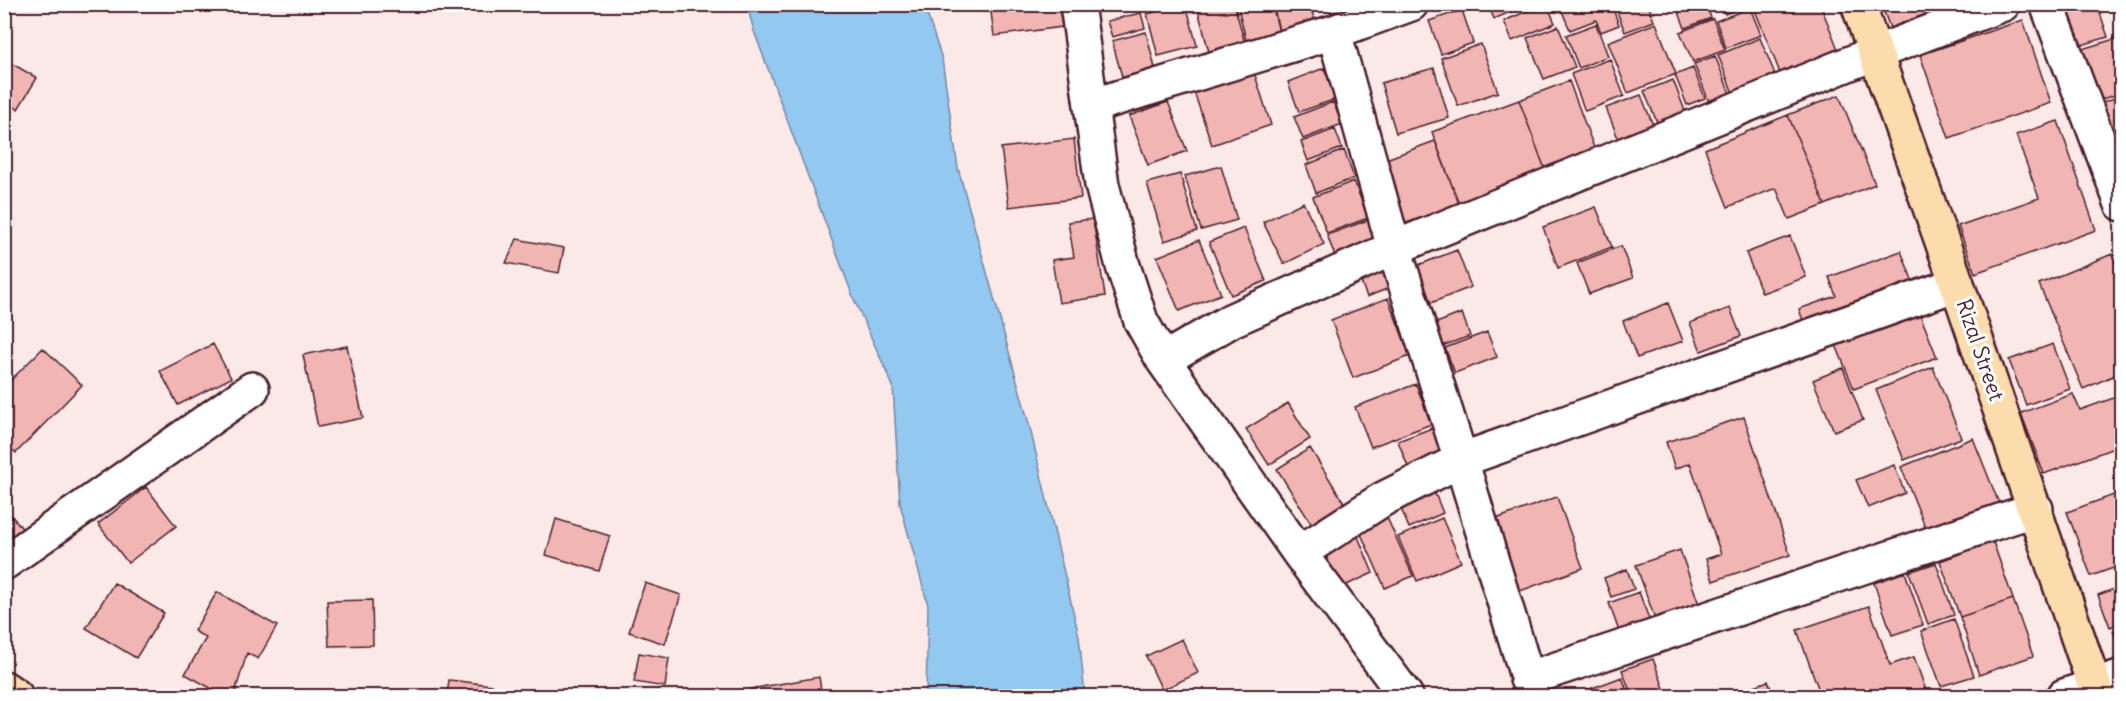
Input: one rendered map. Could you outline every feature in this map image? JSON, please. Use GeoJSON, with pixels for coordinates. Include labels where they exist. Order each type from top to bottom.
{"type":"FeatureCollection","features":[{"type":"Feature","properties":{"kind":"main road","name":"Rizal Street"},"geometry":{"type":"LineString","coordinates":[[1858,4],[2036,509],[2105,686]]}},
{"type":"Feature","properties":{"kind":"main road"},"geometry":{"type":"LineString","coordinates":[[4,688],[16,696]]}},
{"type":"Feature","properties":{"kind":"street"},"geometry":{"type":"LineString","coordinates":[[1077,4],[1102,185],[1123,266],[1141,321],[1163,360],[1299,553],[1406,696]]}},
{"type":"Feature","properties":{"kind":"street"},"geometry":{"type":"LineString","coordinates":[[1091,106],[1334,33],[1412,4]]}},
{"type":"Feature","properties":{"kind":"street"},"geometry":{"type":"LineString","coordinates":[[1163,360],[1232,320],[1394,248],[1875,53],[2003,4]]}},
{"type":"Feature","properties":{"kind":"street"},"geometry":{"type":"LineString","coordinates":[[2047,4],[2121,204]]}},
{"type":"Feature","properties":{"kind":"street"},"geometry":{"type":"LineString","coordinates":[[1334,33],[1394,248],[1530,688],[2036,509]]}},
{"type":"Feature","properties":{"kind":"street"},"geometry":{"type":"LineString","coordinates":[[1299,553],[1383,499],[1461,459],[1957,284]]}},
{"type":"Feature","properties":{"kind":"street"},"geometry":{"type":"LineString","coordinates":[[4,563],[252,389]]}},
{"type":"Feature","properties":{"kind":"street"},"geometry":{"type":"LineString","coordinates":[[2064,696],[2105,686]]}},
{"type":"Feature","properties":{"kind":"water"},"geometry":{"type":"Polygon","coordinates":[[[747,5],[924,5],[942,59],[958,168],[1029,424],[1079,636],[1085,696],[926,696],[928,605],[900,504],[893,386],[853,297],[754,31],[747,5]]]}},
{"type":"Feature","properties":{"kind":"building"},"geometry":{"type":"Polygon","coordinates":[[[990,4],[1059,4],[1062,27],[994,36],[990,4]]]}},
{"type":"Feature","properties":{"kind":"building"},"geometry":{"type":"Polygon","coordinates":[[[1186,4],[1197,46],[1158,56],[1147,14],[1186,4]]]}},
{"type":"Feature","properties":{"kind":"building"},"geometry":{"type":"Polygon","coordinates":[[[1234,4],[1246,47],[1210,56],[1197,6],[1234,4]]]}},
{"type":"Feature","properties":{"kind":"building"},"geometry":{"type":"Polygon","coordinates":[[[1237,4],[1272,4],[1279,32],[1246,40],[1237,4]]]}},
{"type":"Feature","properties":{"kind":"building"},"geometry":{"type":"Polygon","coordinates":[[[1288,4],[1310,4],[1315,22],[1279,31],[1274,8],[1288,4]]]}},
{"type":"Feature","properties":{"kind":"building"},"geometry":{"type":"Polygon","coordinates":[[[1328,4],[1359,4],[1360,9],[1333,18],[1328,4]]]}},
{"type":"Feature","properties":{"kind":"building"},"geometry":{"type":"Polygon","coordinates":[[[1488,4],[1529,4],[1494,19],[1488,4]]]}},
{"type":"Feature","properties":{"kind":"building"},"geometry":{"type":"Polygon","coordinates":[[[1547,4],[1555,23],[1512,41],[1504,21],[1547,4]]]}},
{"type":"Feature","properties":{"kind":"building"},"geometry":{"type":"Polygon","coordinates":[[[1559,4],[1611,4],[1619,25],[1601,32],[1596,20],[1570,30],[1559,4]]]}},
{"type":"Feature","properties":{"kind":"building"},"geometry":{"type":"Polygon","coordinates":[[[1614,4],[1648,4],[1654,21],[1625,32],[1614,4]]]}},
{"type":"Feature","properties":{"kind":"building"},"geometry":{"type":"Polygon","coordinates":[[[1692,4],[1706,4],[1711,18],[1685,28],[1678,10],[1692,4]]]}},
{"type":"Feature","properties":{"kind":"building"},"geometry":{"type":"Polygon","coordinates":[[[1721,4],[1750,4],[1725,14],[1721,4]]]}},
{"type":"Feature","properties":{"kind":"building"},"geometry":{"type":"Polygon","coordinates":[[[1820,4],[1840,54],[1782,78],[1753,5],[1820,4]]]}},
{"type":"Feature","properties":{"kind":"building"},"geometry":{"type":"Polygon","coordinates":[[[1881,4],[1948,4],[1949,5],[1890,28],[1881,4]]]}},
{"type":"Feature","properties":{"kind":"building"},"geometry":{"type":"Polygon","coordinates":[[[2061,4],[2097,4],[2108,37],[2075,47],[2061,4]]]}},
{"type":"Feature","properties":{"kind":"building"},"geometry":{"type":"Polygon","coordinates":[[[1750,8],[1761,35],[1726,48],[1716,21],[1750,8]]]}},
{"type":"Feature","properties":{"kind":"building"},"geometry":{"type":"Polygon","coordinates":[[[1462,10],[1473,43],[1441,54],[1429,21],[1462,10]]]}},
{"type":"Feature","properties":{"kind":"building"},"geometry":{"type":"Polygon","coordinates":[[[1141,13],[1145,28],[1112,37],[1107,21],[1141,13]]]}},
{"type":"Feature","properties":{"kind":"building"},"geometry":{"type":"Polygon","coordinates":[[[1713,19],[1725,50],[1693,62],[1680,32],[1713,19]]]}},
{"type":"Feature","properties":{"kind":"building"},"geometry":{"type":"Polygon","coordinates":[[[2023,20],[2051,103],[1949,138],[1920,55],[2023,20]]]}},
{"type":"Feature","properties":{"kind":"building"},"geometry":{"type":"Polygon","coordinates":[[[1656,23],[1676,74],[1628,93],[1608,42],[1656,23]]]}},
{"type":"Feature","properties":{"kind":"building"},"geometry":{"type":"Polygon","coordinates":[[[1596,24],[1608,56],[1579,68],[1566,35],[1596,24]]]}},
{"type":"Feature","properties":{"kind":"building"},"geometry":{"type":"Polygon","coordinates":[[[1558,26],[1575,67],[1544,79],[1527,38],[1558,26]]]}},
{"type":"Feature","properties":{"kind":"building"},"geometry":{"type":"Polygon","coordinates":[[[1146,32],[1156,72],[1123,80],[1112,41],[1146,32]]]}},
{"type":"Feature","properties":{"kind":"building"},"geometry":{"type":"Polygon","coordinates":[[[1760,38],[1777,79],[1734,96],[1718,55],[1760,38]]]}},
{"type":"Feature","properties":{"kind":"building"},"geometry":{"type":"Polygon","coordinates":[[[2118,38],[2122,49],[2122,93],[2098,100],[2082,49],[2118,38]]]}},
{"type":"Feature","properties":{"kind":"building"},"geometry":{"type":"Polygon","coordinates":[[[1481,44],[1498,92],[1458,106],[1441,58],[1481,44]]]}},
{"type":"Feature","properties":{"kind":"building"},"geometry":{"type":"Polygon","coordinates":[[[1715,56],[1731,96],[1710,104],[1694,64],[1715,56]]]}},
{"type":"Feature","properties":{"kind":"building"},"geometry":{"type":"Polygon","coordinates":[[[4,59],[37,78],[18,109],[4,102],[4,59]]]}},
{"type":"Feature","properties":{"kind":"building"},"geometry":{"type":"Polygon","coordinates":[[[1610,59],[1624,96],[1585,111],[1571,74],[1610,59]]]}},
{"type":"Feature","properties":{"kind":"building"},"geometry":{"type":"Polygon","coordinates":[[[1324,68],[1336,99],[1299,112],[1288,82],[1324,68]]]}},
{"type":"Feature","properties":{"kind":"building"},"geometry":{"type":"Polygon","coordinates":[[[1434,68],[1449,118],[1396,133],[1381,83],[1434,68]]]}},
{"type":"Feature","properties":{"kind":"building"},"geometry":{"type":"Polygon","coordinates":[[[1693,68],[1705,98],[1687,105],[1675,75],[1693,68]]]}},
{"type":"Feature","properties":{"kind":"building"},"geometry":{"type":"Polygon","coordinates":[[[1254,72],[1271,125],[1212,145],[1194,92],[1254,72]]]}},
{"type":"Feature","properties":{"kind":"building"},"geometry":{"type":"Polygon","coordinates":[[[1673,80],[1685,111],[1657,122],[1644,91],[1673,80]]]}},
{"type":"Feature","properties":{"kind":"building"},"geometry":{"type":"Polygon","coordinates":[[[1569,81],[1596,153],[1546,172],[1519,100],[1569,81]]]}},
{"type":"Feature","properties":{"kind":"building"},"geometry":{"type":"Polygon","coordinates":[[[1641,95],[1655,130],[1620,143],[1606,108],[1641,95]]]}},
{"type":"Feature","properties":{"kind":"building"},"geometry":{"type":"Polygon","coordinates":[[[1839,95],[1875,184],[1825,205],[1788,115],[1839,95]]]}},
{"type":"Feature","properties":{"kind":"building"},"geometry":{"type":"Polygon","coordinates":[[[2122,96],[2122,139],[2111,142],[2099,103],[2122,96]]]}},
{"type":"Feature","properties":{"kind":"building"},"geometry":{"type":"Polygon","coordinates":[[[1519,100],[1546,172],[1459,204],[1432,132],[1519,100]]]}},
{"type":"Feature","properties":{"kind":"building"},"geometry":{"type":"Polygon","coordinates":[[[1168,102],[1187,151],[1148,165],[1129,116],[1168,102]]]}},
{"type":"Feature","properties":{"kind":"building"},"geometry":{"type":"Polygon","coordinates":[[[1333,102],[1342,124],[1303,139],[1294,117],[1333,102]]]}},
{"type":"Feature","properties":{"kind":"building"},"geometry":{"type":"Polygon","coordinates":[[[1788,115],[1825,205],[1789,219],[1776,188],[1728,207],[1705,149],[1788,115]]]}},
{"type":"Feature","properties":{"kind":"building"},"geometry":{"type":"Polygon","coordinates":[[[2058,121],[2096,230],[1975,273],[1958,226],[2039,198],[2016,135],[2058,121]]]}},
{"type":"Feature","properties":{"kind":"building"},"geometry":{"type":"Polygon","coordinates":[[[1335,129],[1342,148],[1308,161],[1301,142],[1335,129]]]}},
{"type":"Feature","properties":{"kind":"building"},"geometry":{"type":"Polygon","coordinates":[[[1074,139],[1081,198],[1009,207],[1001,148],[1074,139]]]}},
{"type":"Feature","properties":{"kind":"building"},"geometry":{"type":"Polygon","coordinates":[[[1435,141],[1459,204],[1401,225],[1378,162],[1435,141]]]}},
{"type":"Feature","properties":{"kind":"building"},"geometry":{"type":"Polygon","coordinates":[[[1344,150],[1354,178],[1316,193],[1306,165],[1344,150]]]}},
{"type":"Feature","properties":{"kind":"building"},"geometry":{"type":"Polygon","coordinates":[[[1221,166],[1237,220],[1201,230],[1185,176],[1221,166]]]}},
{"type":"Feature","properties":{"kind":"building"},"geometry":{"type":"Polygon","coordinates":[[[1180,174],[1197,231],[1164,241],[1147,183],[1180,174]]]}},
{"type":"Feature","properties":{"kind":"building"},"geometry":{"type":"Polygon","coordinates":[[[1354,181],[1368,218],[1327,233],[1313,197],[1354,181]]]}},
{"type":"Feature","properties":{"kind":"building"},"geometry":{"type":"Polygon","coordinates":[[[1303,202],[1324,244],[1284,264],[1263,222],[1303,202]]]}},
{"type":"Feature","properties":{"kind":"building"},"geometry":{"type":"Polygon","coordinates":[[[1596,207],[1612,247],[1558,268],[1543,227],[1596,207]]]}},
{"type":"Feature","properties":{"kind":"building"},"geometry":{"type":"Polygon","coordinates":[[[1093,219],[1105,296],[1059,303],[1052,260],[1074,257],[1068,222],[1093,219]]]}},
{"type":"Feature","properties":{"kind":"building"},"geometry":{"type":"Polygon","coordinates":[[[1368,220],[1378,246],[1337,261],[1327,235],[1368,220]]]}},
{"type":"Feature","properties":{"kind":"building"},"geometry":{"type":"Polygon","coordinates":[[[1244,228],[1266,281],[1231,295],[1209,242],[1244,228]]]}},
{"type":"Feature","properties":{"kind":"building"},"geometry":{"type":"Polygon","coordinates":[[[1790,236],[1806,277],[1762,293],[1746,253],[1790,236]]]}},
{"type":"Feature","properties":{"kind":"building"},"geometry":{"type":"Polygon","coordinates":[[[517,239],[564,248],[559,273],[506,263],[517,239]]]}},
{"type":"Feature","properties":{"kind":"building"},"geometry":{"type":"Polygon","coordinates":[[[1199,240],[1221,294],[1179,311],[1157,257],[1199,240]]]}},
{"type":"Feature","properties":{"kind":"building"},"geometry":{"type":"Polygon","coordinates":[[[1621,246],[1633,278],[1589,294],[1577,263],[1621,246]]]}},
{"type":"Feature","properties":{"kind":"building"},"geometry":{"type":"Polygon","coordinates":[[[1457,250],[1471,287],[1431,303],[1416,266],[1457,250]]]}},
{"type":"Feature","properties":{"kind":"building"},"geometry":{"type":"Polygon","coordinates":[[[1901,251],[1918,295],[1808,335],[1799,309],[1836,296],[1829,277],[1901,251]]]}},
{"type":"Feature","properties":{"kind":"building"},"geometry":{"type":"Polygon","coordinates":[[[2112,254],[2122,278],[2122,372],[2083,389],[2039,284],[2112,254]]]}},
{"type":"Feature","properties":{"kind":"building"},"geometry":{"type":"Polygon","coordinates":[[[1383,259],[1394,286],[1367,297],[1356,269],[1383,259]]]}},
{"type":"Feature","properties":{"kind":"building"},"geometry":{"type":"Polygon","coordinates":[[[1388,298],[1410,356],[1353,378],[1331,320],[1388,298]]]}},
{"type":"Feature","properties":{"kind":"building"},"geometry":{"type":"Polygon","coordinates":[[[1668,303],[1683,341],[1637,358],[1623,321],[1668,303]]]}},
{"type":"Feature","properties":{"kind":"building"},"geometry":{"type":"Polygon","coordinates":[[[1730,308],[1741,336],[1701,351],[1690,323],[1730,308]]]}},
{"type":"Feature","properties":{"kind":"building"},"geometry":{"type":"Polygon","coordinates":[[[1919,312],[1937,357],[1854,389],[1836,345],[1919,312]]]}},
{"type":"Feature","properties":{"kind":"building"},"geometry":{"type":"Polygon","coordinates":[[[1462,313],[1470,336],[1442,346],[1434,324],[1462,313]]]}},
{"type":"Feature","properties":{"kind":"building"},"geometry":{"type":"Polygon","coordinates":[[[1487,332],[1497,357],[1455,373],[1445,348],[1487,332]]]}},
{"type":"Feature","properties":{"kind":"building"},"geometry":{"type":"Polygon","coordinates":[[[213,344],[231,378],[178,405],[160,371],[213,344]]]}},
{"type":"Feature","properties":{"kind":"building"},"geometry":{"type":"Polygon","coordinates":[[[2053,344],[2070,389],[2026,405],[2009,360],[2053,344]]]}},
{"type":"Feature","properties":{"kind":"building"},"geometry":{"type":"Polygon","coordinates":[[[347,346],[363,418],[318,427],[303,355],[347,346]]]}},
{"type":"Feature","properties":{"kind":"building"},"geometry":{"type":"Polygon","coordinates":[[[43,348],[82,385],[16,453],[4,442],[4,387],[43,348]]]}},
{"type":"Feature","properties":{"kind":"building"},"geometry":{"type":"Polygon","coordinates":[[[1933,367],[1961,438],[1904,460],[1876,390],[1933,367]]]}},
{"type":"Feature","properties":{"kind":"building"},"geometry":{"type":"Polygon","coordinates":[[[1843,368],[1863,420],[1834,431],[1813,380],[1843,368]]]}},
{"type":"Feature","properties":{"kind":"building"},"geometry":{"type":"Polygon","coordinates":[[[1416,384],[1431,424],[1371,447],[1355,407],[1416,384]]]}},
{"type":"Feature","properties":{"kind":"building"},"geometry":{"type":"Polygon","coordinates":[[[2073,394],[2080,410],[2122,395],[2122,445],[2044,474],[2021,413],[2073,394]]]}},
{"type":"Feature","properties":{"kind":"building"},"geometry":{"type":"Polygon","coordinates":[[[1288,403],[1310,439],[1269,465],[1246,429],[1288,403]]]}},
{"type":"Feature","properties":{"kind":"building"},"geometry":{"type":"Polygon","coordinates":[[[1744,417],[1790,555],[1713,581],[1706,559],[1721,554],[1690,463],[1675,469],[1666,442],[1744,417]]]}},
{"type":"Feature","properties":{"kind":"building"},"geometry":{"type":"Polygon","coordinates":[[[1432,428],[1444,459],[1410,472],[1398,441],[1432,428]]]}},
{"type":"Feature","properties":{"kind":"building"},"geometry":{"type":"Polygon","coordinates":[[[1973,438],[2000,506],[1928,534],[1901,467],[1973,438]]]}},
{"type":"Feature","properties":{"kind":"building"},"geometry":{"type":"Polygon","coordinates":[[[1310,448],[1350,512],[1317,533],[1277,469],[1310,448]]]}},
{"type":"Feature","properties":{"kind":"building"},"geometry":{"type":"Polygon","coordinates":[[[1894,465],[1905,493],[1868,508],[1856,480],[1894,465]]]}},
{"type":"Feature","properties":{"kind":"building"},"geometry":{"type":"Polygon","coordinates":[[[146,487],[176,526],[128,563],[98,524],[146,487]]]}},
{"type":"Feature","properties":{"kind":"building"},"geometry":{"type":"Polygon","coordinates":[[[1434,491],[1443,513],[1409,528],[1400,506],[1434,491]]]}},
{"type":"Feature","properties":{"kind":"building"},"geometry":{"type":"Polygon","coordinates":[[[2122,492],[2122,565],[2091,576],[2067,512],[2122,492]]]}},
{"type":"Feature","properties":{"kind":"building"},"geometry":{"type":"Polygon","coordinates":[[[1557,497],[1583,568],[1520,591],[1493,520],[1557,497]]]}},
{"type":"Feature","properties":{"kind":"building"},"geometry":{"type":"Polygon","coordinates":[[[4,507],[26,533],[4,550],[4,507]]]}},
{"type":"Feature","properties":{"kind":"building"},"geometry":{"type":"Polygon","coordinates":[[[1385,513],[1413,576],[1385,588],[1357,525],[1385,513]]]}},
{"type":"Feature","properties":{"kind":"building"},"geometry":{"type":"Polygon","coordinates":[[[1442,518],[1461,562],[1417,581],[1398,537],[1442,518]]]}},
{"type":"Feature","properties":{"kind":"building"},"geometry":{"type":"Polygon","coordinates":[[[556,519],[610,536],[599,571],[546,555],[556,519]]]}},
{"type":"Feature","properties":{"kind":"building"},"geometry":{"type":"Polygon","coordinates":[[[1354,527],[1373,573],[1340,588],[1320,541],[1354,527]]]}},
{"type":"Feature","properties":{"kind":"building"},"geometry":{"type":"Polygon","coordinates":[[[1993,542],[2013,599],[1960,617],[1940,561],[1993,542]]]}},
{"type":"Feature","properties":{"kind":"building"},"geometry":{"type":"Polygon","coordinates":[[[1680,550],[1700,607],[1656,622],[1636,565],[1680,550]]]}},
{"type":"Feature","properties":{"kind":"building"},"geometry":{"type":"Polygon","coordinates":[[[1936,563],[1954,615],[1928,624],[1909,572],[1936,563]]]}},
{"type":"Feature","properties":{"kind":"building"},"geometry":{"type":"Polygon","coordinates":[[[1627,569],[1634,589],[1611,597],[1604,578],[1627,569]]]}},
{"type":"Feature","properties":{"kind":"building"},"geometry":{"type":"Polygon","coordinates":[[[1905,572],[1923,625],[1892,635],[1874,583],[1905,572]]]}},
{"type":"Feature","properties":{"kind":"building"},"geometry":{"type":"Polygon","coordinates":[[[114,583],[164,613],[136,658],[86,628],[114,583]]]}},
{"type":"Feature","properties":{"kind":"building"},"geometry":{"type":"Polygon","coordinates":[[[645,583],[681,595],[665,644],[629,632],[645,583]]]}},
{"type":"Feature","properties":{"kind":"building"},"geometry":{"type":"Polygon","coordinates":[[[2122,586],[2122,622],[2110,627],[2098,595],[2122,586]]]}},
{"type":"Feature","properties":{"kind":"building"},"geometry":{"type":"Polygon","coordinates":[[[217,592],[277,626],[258,659],[247,653],[234,696],[225,696],[185,674],[206,638],[194,631],[217,592]]]}},
{"type":"Feature","properties":{"kind":"building"},"geometry":{"type":"Polygon","coordinates":[[[1639,592],[1652,627],[1621,637],[1609,603],[1639,592]]]}},
{"type":"Feature","properties":{"kind":"building"},"geometry":{"type":"Polygon","coordinates":[[[2013,599],[2033,656],[1979,675],[1960,617],[2013,599]]]}},
{"type":"Feature","properties":{"kind":"building"},"geometry":{"type":"Polygon","coordinates":[[[372,600],[373,645],[329,646],[327,601],[372,600]]]}},
{"type":"Feature","properties":{"kind":"building"},"geometry":{"type":"Polygon","coordinates":[[[1869,606],[1890,665],[1914,657],[1928,696],[1821,696],[1797,630],[1869,606]]]}},
{"type":"Feature","properties":{"kind":"building"},"geometry":{"type":"Polygon","coordinates":[[[1954,619],[1974,676],[1941,686],[1921,631],[1954,619]]]}},
{"type":"Feature","properties":{"kind":"building"},"geometry":{"type":"Polygon","coordinates":[[[2122,627],[2122,654],[2113,631],[2122,627]]]}},
{"type":"Feature","properties":{"kind":"building"},"geometry":{"type":"Polygon","coordinates":[[[1182,639],[1198,673],[1162,690],[1146,656],[1182,639]]]}},
{"type":"Feature","properties":{"kind":"building"},"geometry":{"type":"Polygon","coordinates":[[[639,653],[669,658],[665,687],[634,682],[639,653]]]}},
{"type":"Feature","properties":{"kind":"building"},"geometry":{"type":"Polygon","coordinates":[[[1653,659],[1667,696],[1632,696],[1622,670],[1653,659]]]}},
{"type":"Feature","properties":{"kind":"building"},"geometry":{"type":"Polygon","coordinates":[[[819,677],[822,696],[751,696],[750,689],[819,677]]]}},
{"type":"Feature","properties":{"kind":"building"},"geometry":{"type":"Polygon","coordinates":[[[1622,677],[1629,696],[1590,696],[1587,690],[1622,677]]]}},
{"type":"Feature","properties":{"kind":"building"},"geometry":{"type":"Polygon","coordinates":[[[449,680],[492,685],[491,696],[447,696],[449,680]]]}},
{"type":"Feature","properties":{"kind":"building"},"geometry":{"type":"Polygon","coordinates":[[[1768,681],[1774,696],[1730,695],[1768,681]]]}}]}
